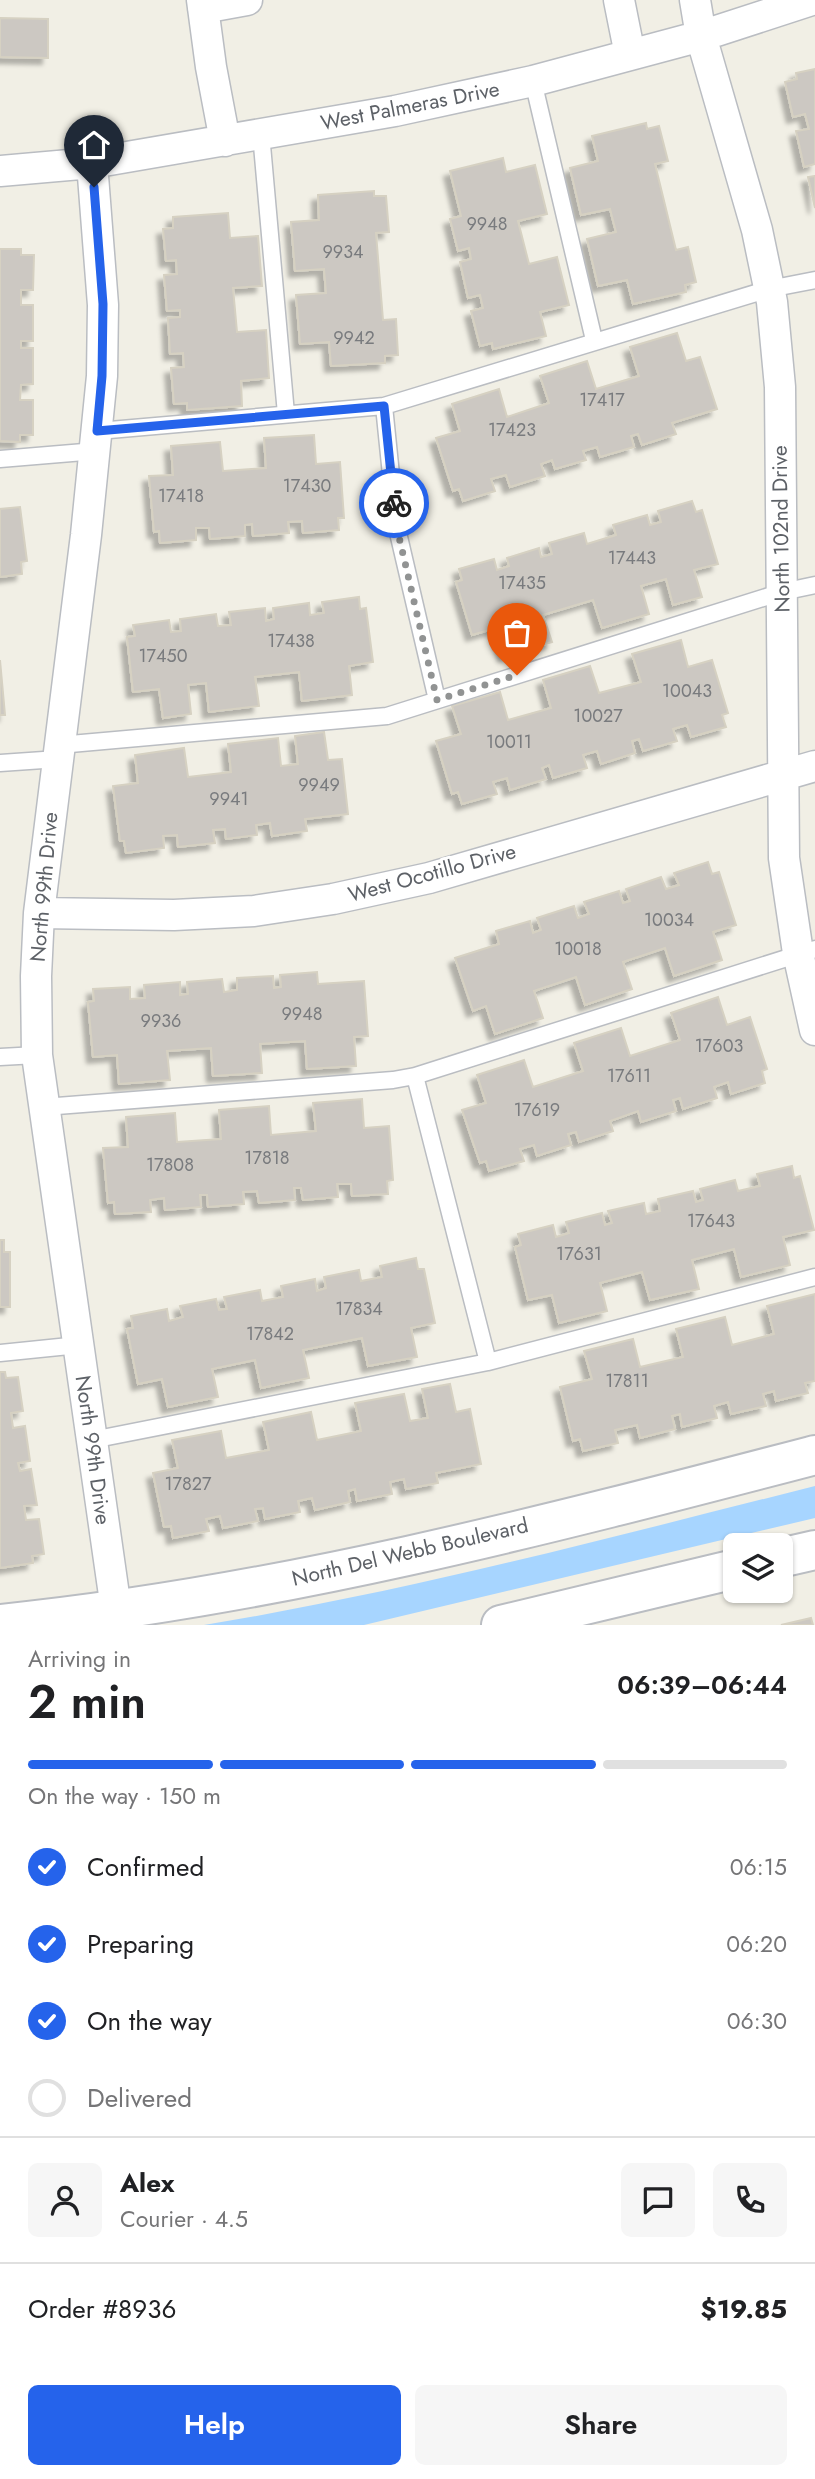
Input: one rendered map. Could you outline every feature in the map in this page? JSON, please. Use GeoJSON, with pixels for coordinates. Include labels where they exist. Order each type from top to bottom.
{"type":"FeatureCollection","features":[{"type":"Feature","properties":{"kind":"street"},"geometry":{"type":"LineString","coordinates":[[225,141],[202,4],[247,0]]}},
{"type":"Feature","properties":{"kind":"street"},"geometry":{"type":"LineString","coordinates":[[619,0],[630,55]]}},
{"type":"Feature","properties":{"kind":"street","name":"North 102nd Drive"},"geometry":{"type":"LineString","coordinates":[[695,0],[701,36],[757,230],[769,289],[780,387],[784,858],[807,951],[815,1030]]}},
{"type":"Feature","properties":{"kind":"street","name":"West Palmeras Drive"},"geometry":{"type":"LineString","coordinates":[[0,171],[92,163],[395,111],[533,81],[701,36],[812,0]]}},
{"type":"Feature","properties":{"kind":"street","name":"North 99th Drive"},"geometry":{"type":"LineString","coordinates":[[92,163],[103,304],[102,376],[97,441],[39,913],[36,976],[37,1055],[116,1609]]}},
{"type":"Feature","properties":{"kind":"street","name":"West Ocotillo Drive"},"geometry":{"type":"LineString","coordinates":[[39,913],[174,915],[254,911],[333,899],[429,878],[815,766]]}},
{"type":"Feature","properties":{"kind":"street","name":"North Del Webb Boulevard"},"geometry":{"type":"LineString","coordinates":[[0,1624],[116,1609],[288,1580],[389,1559],[815,1455]]}},
{"type":"Feature","properties":{"kind":"street"},"geometry":{"type":"LineString","coordinates":[[793,1556],[815,1550]]}},
{"type":"Feature","properties":{"kind":"street"},"geometry":{"type":"LineString","coordinates":[[500,1625],[723,1572]]}},
{"type":"Feature","properties":{"kind":"lane"},"geometry":{"type":"LineString","coordinates":[[533,81],[594,340]]}},
{"type":"Feature","properties":{"kind":"lane"},"geometry":{"type":"LineString","coordinates":[[261,134],[286,414]]}},
{"type":"Feature","properties":{"kind":"lane"},"geometry":{"type":"LineString","coordinates":[[0,459],[97,441],[286,414],[384,406],[594,340],[769,289],[815,280]]}},
{"type":"Feature","properties":{"kind":"lane"},"geometry":{"type":"LineString","coordinates":[[384,406],[396,524],[437,700]]}},
{"type":"Feature","properties":{"kind":"lane"},"geometry":{"type":"LineString","coordinates":[[0,763],[59,752],[387,716],[782,592],[815,586]]}},
{"type":"Feature","properties":{"kind":"lane"},"geometry":{"type":"LineString","coordinates":[[44,1107],[393,1080],[415,1076],[807,951]]}},
{"type":"Feature","properties":{"kind":"lane"},"geometry":{"type":"LineString","coordinates":[[0,1057],[37,1055]]}},
{"type":"Feature","properties":{"kind":"lane"},"geometry":{"type":"LineString","coordinates":[[415,1076],[488,1362]]}},
{"type":"Feature","properties":{"kind":"lane"},"geometry":{"type":"LineString","coordinates":[[92,1440],[488,1362],[815,1277]]}},
{"type":"Feature","properties":{"kind":"lane"},"geometry":{"type":"LineString","coordinates":[[0,1353],[79,1345]]}},
{"type":"Feature","properties":{"kind":"water"},"geometry":{"type":"Polygon","coordinates":[[[815,1486],[815,1518],[752,1533],[723,1533],[723,1540],[364,1625],[204,1625],[435,1580],[815,1486]]]}},
{"type":"Feature","properties":{"kind":"building"},"geometry":{"type":"Polygon","coordinates":[[[0,18],[48,19],[48,58],[0,57],[0,18]]]}},
{"type":"Feature","properties":{"kind":"building"},"geometry":{"type":"Polygon","coordinates":[[[815,69],[815,164],[804,167],[796,131],[809,129],[805,114],[793,117],[785,82],[797,79],[796,73],[815,69]]]}},
{"type":"Feature","properties":{"kind":"building"},"geometry":{"type":"Polygon","coordinates":[[[646,123],[647,129],[659,126],[668,161],[655,164],[676,250],[688,247],[696,282],[685,285],[686,292],[633,304],[627,280],[598,286],[587,239],[616,232],[610,209],[581,215],[570,168],[598,161],[592,136],[646,123]]]}},
{"type":"Feature","properties":{"kind":"building"},"geometry":{"type":"Polygon","coordinates":[[[503,158],[506,172],[535,165],[547,214],[518,221],[529,264],[557,257],[569,305],[540,312],[546,336],[493,349],[492,343],[480,346],[471,311],[483,308],[480,295],[468,298],[460,262],[471,259],[469,248],[458,251],[450,219],[461,216],[450,171],[503,158]]]}},
{"type":"Feature","properties":{"kind":"building"},"geometry":{"type":"Polygon","coordinates":[[[815,176],[815,208],[808,177],[815,176]]]}},
{"type":"Feature","properties":{"kind":"building"},"geometry":{"type":"Polygon","coordinates":[[[374,191],[374,196],[386,196],[389,232],[376,233],[383,320],[396,319],[398,355],[385,356],[385,363],[331,366],[329,342],[300,344],[296,295],[326,293],[324,269],[295,271],[291,222],[319,220],[318,195],[374,191]]]}},
{"type":"Feature","properties":{"kind":"building"},"geometry":{"type":"Polygon","coordinates":[[[228,213],[230,238],[258,236],[262,286],[233,288],[237,332],[266,330],[269,378],[241,381],[242,406],[187,410],[187,403],[174,404],[171,368],[184,367],[183,353],[170,354],[168,318],[180,317],[180,310],[167,311],[164,275],[177,274],[176,260],[166,261],[163,229],[173,228],[173,217],[228,213]]]}},
{"type":"Feature","properties":{"kind":"building"},"geometry":{"type":"Polygon","coordinates":[[[0,249],[21,249],[21,255],[34,255],[33,290],[21,290],[21,305],[33,305],[33,341],[21,341],[21,348],[33,348],[33,384],[21,385],[20,400],[33,400],[33,435],[20,435],[20,442],[0,441],[0,249]]]}},
{"type":"Feature","properties":{"kind":"building"},"geometry":{"type":"Polygon","coordinates":[[[677,333],[686,361],[700,357],[717,409],[672,423],[676,434],[642,445],[638,434],[631,436],[634,447],[600,457],[597,447],[583,451],[586,460],[555,469],[552,460],[541,464],[545,476],[510,487],[506,475],[491,479],[495,491],[463,501],[459,489],[453,491],[436,438],[460,431],[452,404],[499,389],[507,417],[549,403],[540,376],[587,361],[596,389],[639,376],[630,347],[677,333]]]}},
{"type":"Feature","properties":{"kind":"building"},"geometry":{"type":"Polygon","coordinates":[[[314,435],[316,464],[340,462],[344,518],[338,518],[339,530],[303,533],[302,521],[288,522],[289,533],[253,536],[252,524],[245,525],[245,536],[210,539],[209,528],[196,528],[196,540],[160,543],[159,531],[154,532],[149,476],[173,475],[171,446],[220,442],[223,471],[266,468],[264,438],[314,435]]]}},
{"type":"Feature","properties":{"kind":"building"},"geometry":{"type":"Polygon","coordinates":[[[692,501],[696,512],[702,510],[718,564],[694,570],[702,597],[673,605],[666,579],[641,586],[649,614],[602,628],[593,600],[543,615],[552,642],[504,656],[496,628],[472,635],[456,582],[462,580],[459,569],[494,559],[497,570],[509,566],[507,558],[539,548],[541,557],[552,554],[549,543],[584,533],[587,544],[616,535],[613,525],[647,515],[650,525],[661,522],[658,511],[692,501]]]}},
{"type":"Feature","properties":{"kind":"building"},"geometry":{"type":"Polygon","coordinates":[[[20,507],[27,561],[21,562],[22,574],[0,577],[0,509],[20,507]]]}},
{"type":"Feature","properties":{"kind":"building"},"geometry":{"type":"Polygon","coordinates":[[[359,597],[360,609],[366,608],[373,662],[349,666],[352,695],[302,701],[299,672],[255,677],[259,706],[209,712],[206,683],[188,685],[191,714],[163,718],[159,689],[133,692],[127,637],[135,636],[133,625],[169,620],[171,632],[181,631],[180,619],[216,614],[218,626],[231,625],[229,612],[265,608],[266,621],[274,619],[273,608],[309,603],[310,615],[324,613],[322,602],[359,597]]]}},
{"type":"Feature","properties":{"kind":"building"},"geometry":{"type":"Polygon","coordinates":[[[681,640],[688,667],[712,660],[728,713],[722,715],[726,727],[691,737],[687,725],[673,729],[677,741],[643,751],[639,739],[632,741],[635,753],[601,764],[597,751],[583,755],[587,768],[553,778],[549,765],[542,768],[546,779],[510,790],[507,778],[493,782],[497,794],[462,804],[458,792],[452,794],[436,741],[461,734],[452,706],[500,692],[508,720],[551,708],[543,680],[590,666],[599,693],[641,682],[632,654],[681,640]]]}},
{"type":"Feature","properties":{"kind":"building"},"geometry":{"type":"Polygon","coordinates":[[[0,660],[5,715],[0,715],[0,660]]]}},
{"type":"Feature","properties":{"kind":"building"},"geometry":{"type":"Polygon","coordinates":[[[324,732],[328,760],[342,759],[348,814],[305,819],[307,831],[272,836],[270,823],[256,825],[257,835],[226,839],[225,829],[213,830],[215,843],[178,847],[177,835],[163,836],[164,848],[126,853],[124,841],[120,841],[113,786],[138,783],[135,755],[184,748],[188,777],[231,772],[228,744],[278,738],[281,766],[298,764],[295,736],[324,732]]]}},
{"type":"Feature","properties":{"kind":"building"},"geometry":{"type":"Polygon","coordinates":[[[708,862],[712,874],[719,872],[736,925],[713,932],[722,960],[674,976],[665,948],[623,962],[632,989],[585,1005],[576,977],[534,991],[543,1018],[495,1034],[486,1006],[473,1011],[455,958],[499,944],[496,931],[530,921],[533,933],[541,930],[537,918],[574,906],[578,918],[589,914],[584,902],[619,891],[623,903],[630,901],[626,889],[661,877],[666,889],[679,885],[674,873],[708,862]]]}},
{"type":"Feature","properties":{"kind":"building"},"geometry":{"type":"Polygon","coordinates":[[[317,972],[318,984],[364,981],[368,1036],[354,1037],[356,1066],[307,1069],[305,1041],[260,1044],[262,1073],[213,1076],[211,1048],[167,1051],[170,1080],[119,1084],[117,1055],[93,1057],[88,1002],[94,1001],[93,989],[130,987],[130,999],[145,998],[144,985],[180,982],[180,995],[188,994],[187,982],[222,979],[224,992],[237,990],[237,978],[273,976],[274,988],[281,987],[280,975],[317,972]]]}},
{"type":"Feature","properties":{"kind":"building"},"geometry":{"type":"Polygon","coordinates":[[[718,997],[727,1025],[750,1017],[767,1069],[762,1071],[765,1083],[731,1094],[728,1082],[714,1087],[717,1098],[683,1109],[680,1098],[673,1100],[676,1111],[641,1122],[638,1111],[610,1121],[613,1131],[579,1142],[576,1132],[568,1134],[571,1145],[537,1156],[534,1145],[520,1149],[524,1161],[489,1171],[486,1161],[480,1163],[462,1110],[486,1103],[477,1075],[524,1060],[533,1087],[583,1071],[574,1043],[621,1028],[630,1056],[680,1040],[671,1013],[718,997]]]}},
{"type":"Feature","properties":{"kind":"building"},"geometry":{"type":"Polygon","coordinates":[[[362,1099],[364,1128],[389,1126],[393,1180],[387,1181],[388,1194],[352,1196],[351,1184],[337,1184],[338,1197],[303,1200],[301,1188],[294,1188],[295,1200],[259,1203],[257,1191],[243,1192],[244,1204],[208,1207],[207,1195],[200,1195],[201,1207],[165,1210],[164,1198],[150,1200],[151,1212],[115,1214],[114,1202],[108,1203],[103,1148],[128,1147],[126,1117],[175,1113],[177,1142],[221,1139],[219,1110],[269,1106],[271,1135],[316,1131],[313,1103],[362,1099]]]}},
{"type":"Feature","properties":{"kind":"building"},"geometry":{"type":"Polygon","coordinates":[[[792,1166],[794,1178],[800,1176],[814,1230],[783,1237],[790,1265],[741,1277],[734,1249],[692,1260],[699,1289],[650,1300],[642,1272],[600,1283],[607,1311],[559,1323],[552,1295],[528,1300],[515,1247],[521,1245],[518,1234],[553,1225],[556,1237],[569,1233],[566,1222],[602,1213],[605,1225],[612,1223],[608,1211],[644,1203],[646,1214],[660,1211],[658,1199],[693,1191],[696,1202],[703,1200],[700,1189],[735,1180],[738,1191],[760,1186],[757,1174],[792,1166]]]}},
{"type":"Feature","properties":{"kind":"building"},"geometry":{"type":"Polygon","coordinates":[[[0,1240],[4,1240],[4,1252],[10,1252],[10,1307],[0,1307],[0,1240]]]}},
{"type":"Feature","properties":{"kind":"building"},"geometry":{"type":"Polygon","coordinates":[[[416,1258],[418,1269],[424,1269],[435,1323],[411,1328],[417,1357],[368,1366],[362,1338],[303,1350],[309,1378],[261,1388],[255,1360],[212,1369],[218,1397],[168,1407],[162,1379],[138,1384],[127,1329],[133,1328],[131,1316],[167,1309],[169,1321],[183,1317],[180,1306],[216,1299],[219,1310],[227,1309],[224,1297],[260,1290],[262,1301],[283,1297],[281,1286],[315,1279],[317,1291],[326,1288],[324,1277],[359,1270],[361,1281],[382,1277],[380,1266],[416,1258]]]}},
{"type":"Feature","properties":{"kind":"building"},"geometry":{"type":"Polygon","coordinates":[[[815,1294],[815,1381],[805,1383],[808,1393],[776,1401],[774,1391],[763,1394],[766,1406],[731,1414],[728,1402],[714,1406],[717,1418],[682,1427],[680,1414],[672,1416],[675,1429],[640,1438],[637,1425],[615,1430],[618,1443],[583,1451],[580,1439],[573,1441],[560,1387],[592,1379],[584,1351],[633,1339],[640,1367],[683,1357],[676,1329],[725,1317],[732,1345],[774,1334],[767,1306],[815,1294]]]}},
{"type":"Feature","properties":{"kind":"building"},"geometry":{"type":"Polygon","coordinates":[[[0,1372],[5,1372],[6,1378],[18,1377],[23,1411],[11,1413],[13,1428],[25,1426],[30,1461],[18,1463],[20,1471],[31,1469],[37,1505],[24,1506],[26,1520],[39,1519],[44,1554],[32,1556],[33,1563],[0,1568],[0,1372]]]}},
{"type":"Feature","properties":{"kind":"building"},"geometry":{"type":"Polygon","coordinates":[[[450,1384],[456,1412],[470,1409],[481,1464],[436,1473],[438,1483],[406,1489],[404,1479],[390,1482],[392,1494],[357,1501],[355,1489],[348,1491],[350,1502],[315,1510],[312,1498],[298,1501],[300,1512],[265,1519],[263,1508],[255,1509],[258,1521],[223,1528],[220,1516],[206,1519],[209,1531],[173,1538],[171,1526],[164,1527],[153,1473],[178,1468],[172,1440],[221,1431],[226,1458],[269,1450],[263,1422],[311,1412],[317,1440],[361,1431],[355,1403],[404,1394],[410,1421],[428,1418],[422,1389],[450,1384]]]}},
{"type":"Feature","properties":{"kind":"building"},"geometry":{"type":"Polygon","coordinates":[[[811,1618],[813,1625],[781,1625],[811,1618]]]}},
{"type":"Feature","properties":{"kind":"way so far"},"geometry":{"type":"LineString","coordinates":[[394,503],[396,524],[437,700],[517,675]]}},
{"type":"Feature","properties":{"kind":"route"},"geometry":{"type":"LineString","coordinates":[[94,187],[103,304],[102,376],[97,431],[384,406],[394,503]]}}]}
